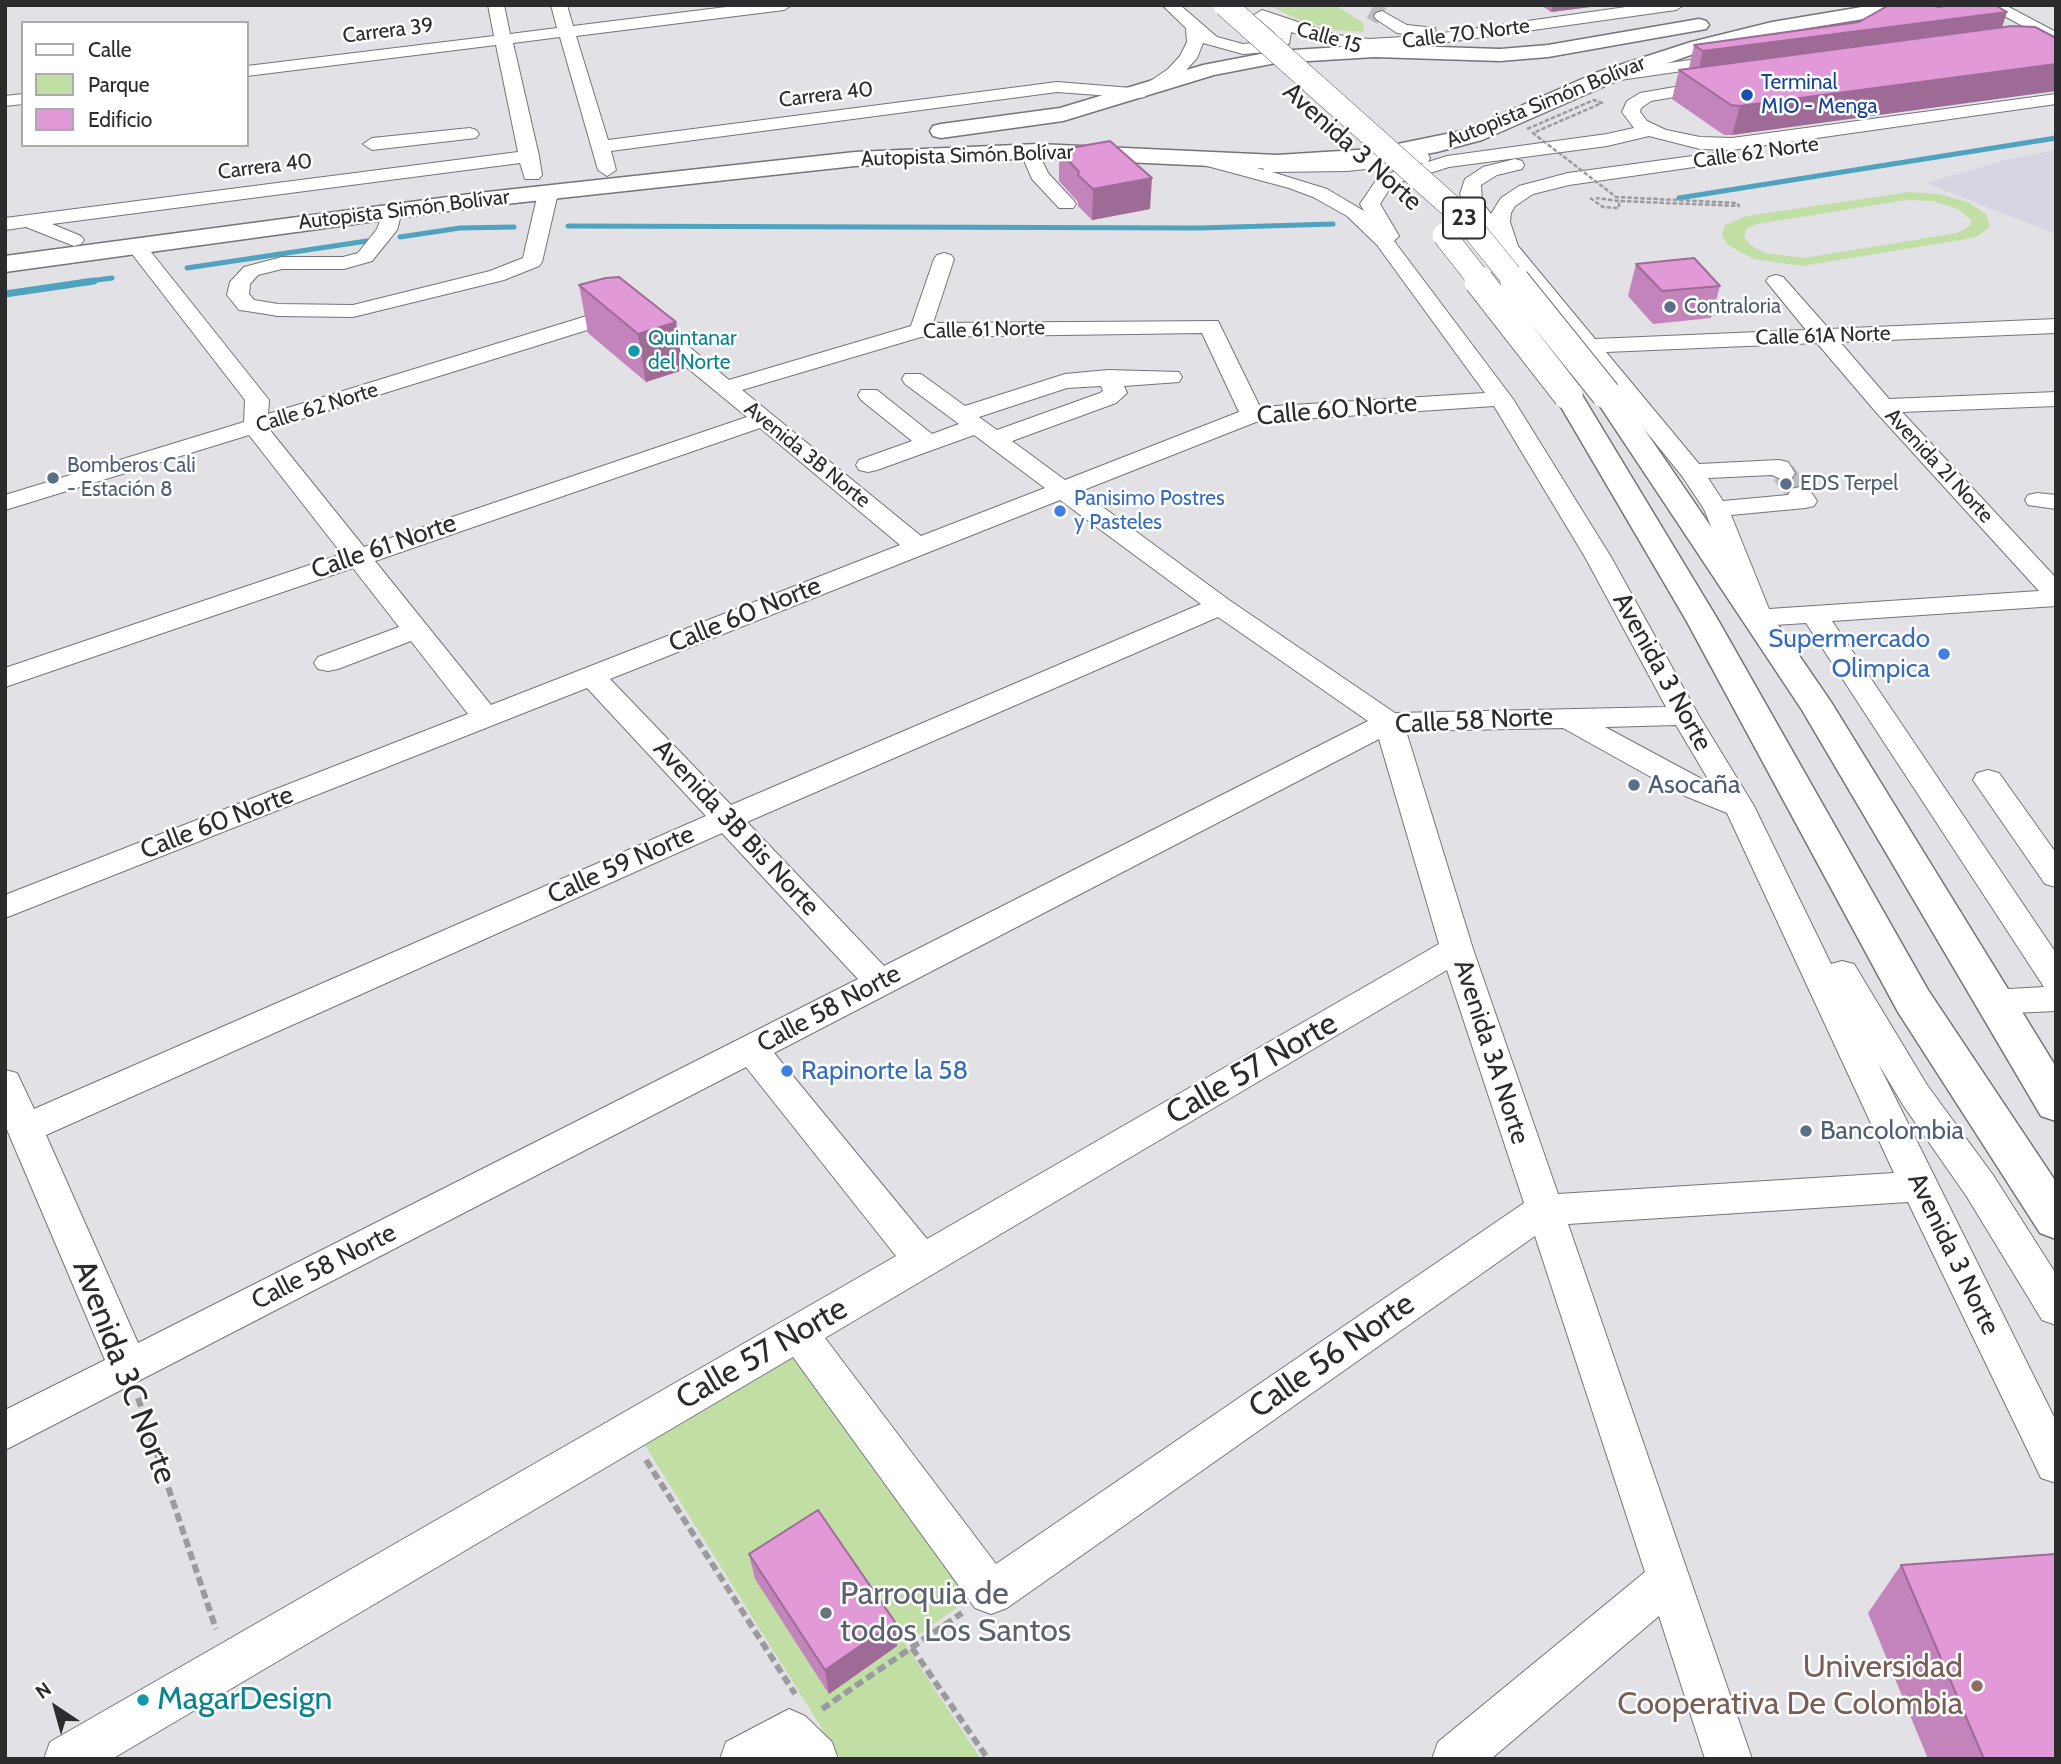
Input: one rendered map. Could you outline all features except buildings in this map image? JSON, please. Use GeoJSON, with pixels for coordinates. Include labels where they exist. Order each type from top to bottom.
{"type":"FeatureCollection","features":[{"type":"Feature","properties":{"kind":"main road","name":"Calle 15"},"geometry":{"type":"LineString","coordinates":[[1225,5],[1294,67]]}},
{"type":"Feature","properties":{"kind":"main road","name":"Autopista Simón Bolívar"},"geometry":{"type":"LineString","coordinates":[[5,249],[381,195],[941,131],[1063,114],[1146,91],[1189,75],[1253,60],[1300,54],[1375,51],[1500,55],[1548,51],[1731,18],[1832,5]]}},
{"type":"Feature","properties":{"kind":"main road","name":"Autopista Simón Bolívar"},"geometry":{"type":"LineString","coordinates":[[537,176],[708,173],[880,158],[1038,151],[1113,136],[1203,159],[1301,162],[1395,153],[1474,135],[1529,108],[1606,77],[1664,56],[1734,36],[1826,18],[1914,5]]}},
{"type":"Feature","properties":{"kind":"main road","name":"Calle 15"},"geometry":{"type":"LineString","coordinates":[[1195,15],[1268,71]]}},
{"type":"Feature","properties":{"kind":"main road"},"geometry":{"type":"LineString","coordinates":[[1398,52],[1459,36]]}},
{"type":"Feature","properties":{"kind":"main road"},"geometry":{"type":"LineString","coordinates":[[1432,54],[1486,62],[1514,73]]}},
{"type":"Feature","properties":{"kind":"main road","name":"Avenida 3 Norte"},"geometry":{"type":"LineString","coordinates":[[1294,67],[1464,218],[1606,394],[1819,710],[1992,1002],[2056,1104]]}},
{"type":"Feature","properties":{"kind":"main road","name":"Avenida 3 Norte"},"geometry":{"type":"LineString","coordinates":[[1268,71],[1435,222],[1567,395],[1702,620],[1913,1001],[2056,1220]]}},
{"type":"Feature","properties":{"kind":"main road"},"geometry":{"type":"LineString","coordinates":[[537,176],[1031,159],[1113,136],[1116,108],[1146,91]]}},
{"type":"Feature","properties":{"kind":"main road","name":"Autopista Simón Bolívar"},"geometry":{"type":"LineString","coordinates":[[5,264],[136,246],[381,195]]}},
{"type":"Feature","properties":{"kind":"street"},"geometry":{"type":"LineString","coordinates":[[470,134],[372,135],[372,169],[381,195],[387,230],[365,257],[344,263],[282,263],[251,271],[240,282],[238,295],[247,305],[268,308],[353,311],[497,276],[532,262],[537,176],[496,5]]}},
{"type":"Feature","properties":{"kind":"street"},"geometry":{"type":"LineString","coordinates":[[559,5],[607,170]]}},
{"type":"Feature","properties":{"kind":"street","name":"Carrera 39"},"geometry":{"type":"LineString","coordinates":[[248,71],[784,5]]}},
{"type":"Feature","properties":{"kind":"street","name":"Calle 15"},"geometry":{"type":"LineString","coordinates":[[1170,5],[1195,15]]}},
{"type":"Feature","properties":{"kind":"street","name":"Calle 15"},"geometry":{"type":"LineString","coordinates":[[1247,5],[1262,15],[1302,31],[1375,51]]}},
{"type":"Feature","properties":{"kind":"street","name":"Calle 70 Norte"},"geometry":{"type":"LineString","coordinates":[[1338,40],[1368,44],[1459,36],[1676,5]]}},
{"type":"Feature","properties":{"kind":"street"},"geometry":{"type":"LineString","coordinates":[[1871,28],[1914,5]]}},
{"type":"Feature","properties":{"kind":"street"},"geometry":{"type":"LineString","coordinates":[[1992,5],[2056,39]]}},
{"type":"Feature","properties":{"kind":"street"},"geometry":{"type":"LineString","coordinates":[[2016,5],[2056,25]]}},
{"type":"Feature","properties":{"kind":"street"},"geometry":{"type":"LineString","coordinates":[[1372,10],[1403,29],[1548,51]]}},
{"type":"Feature","properties":{"kind":"street"},"geometry":{"type":"LineString","coordinates":[[1195,15],[1211,41],[1230,48],[1256,49],[1277,44],[1284,36],[1262,15]]}},
{"type":"Feature","properties":{"kind":"street"},"geometry":{"type":"LineString","coordinates":[[1146,91],[1174,73],[1188,58],[1195,42],[1195,15]]}},
{"type":"Feature","properties":{"kind":"street"},"geometry":{"type":"LineString","coordinates":[[2034,46],[2056,48]]}},
{"type":"Feature","properties":{"kind":"street"},"geometry":{"type":"LineString","coordinates":[[1606,77],[1753,57]]}},
{"type":"Feature","properties":{"kind":"street"},"geometry":{"type":"LineString","coordinates":[[1727,84],[1676,90],[1638,102],[1631,112],[1636,121],[1650,130],[1700,143],[1732,144]]}},
{"type":"Feature","properties":{"kind":"street","name":"Carrera 40"},"geometry":{"type":"LineString","coordinates":[[599,147],[776,131],[1058,87],[1146,91]]}},
{"type":"Feature","properties":{"kind":"street"},"geometry":{"type":"LineString","coordinates":[[1378,218],[1385,199],[1421,180],[1516,164],[1732,144],[2056,99]]}},
{"type":"Feature","properties":{"kind":"street"},"geometry":{"type":"LineString","coordinates":[[923,106],[941,131]]}},
{"type":"Feature","properties":{"kind":"street","name":"Calle 62 Norte"},"geometry":{"type":"LineString","coordinates":[[1508,246],[1500,222],[1504,207],[1518,194],[1543,184],[2056,111]]}},
{"type":"Feature","properties":{"kind":"street"},"geometry":{"type":"LineString","coordinates":[[1203,159],[1263,166],[1346,165],[1650,130]]}},
{"type":"Feature","properties":{"kind":"street"},"geometry":{"type":"LineString","coordinates":[[1650,130],[1608,140],[1429,167],[1394,178],[1382,186],[1370,204],[1413,272],[1516,397],[1649,611],[1708,711],[1857,1002],[1915,1095],[1980,1185],[2056,1308]]}},
{"type":"Feature","properties":{"kind":"street"},"geometry":{"type":"LineString","coordinates":[[1031,159],[1039,174],[1066,204]]}},
{"type":"Feature","properties":{"kind":"street","name":"Avenida 3 Norte"},"geometry":{"type":"LineString","coordinates":[[1203,159],[1296,184],[1320,193],[1354,212],[1384,241],[1501,399],[1598,557],[1685,716],[1740,806],[1919,1186],[2056,1464]]}},
{"type":"Feature","properties":{"kind":"street","name":"Avenida 3 Norte"},"geometry":{"type":"LineString","coordinates":[[1516,164],[1479,177],[1472,183],[1472,203],[1692,472],[1716,509],[1759,618]]}},
{"type":"Feature","properties":{"kind":"street","name":"Carrera 40"},"geometry":{"type":"LineString","coordinates":[[5,223],[381,195],[537,176]]}},
{"type":"Feature","properties":{"kind":"street"},"geometry":{"type":"LineString","coordinates":[[27,221],[74,240]]}},
{"type":"Feature","properties":{"kind":"street"},"geometry":{"type":"LineString","coordinates":[[136,246],[257,400],[255,427],[486,718]]}},
{"type":"Feature","properties":{"kind":"street"},"geometry":{"type":"LineString","coordinates":[[920,330],[944,259]]}},
{"type":"Feature","properties":{"kind":"street","name":"Avenida 2I Norte"},"geometry":{"type":"LineString","coordinates":[[1776,281],[1826,336],[1883,406],[2056,596]]}},
{"type":"Feature","properties":{"kind":"street","name":"Calle 62 Norte"},"geometry":{"type":"LineString","coordinates":[[5,503],[611,316],[628,314]]}},
{"type":"Feature","properties":{"kind":"street","name":"Avenida 3B Norte"},"geometry":{"type":"LineString","coordinates":[[628,314],[643,320],[918,547]]}},
{"type":"Feature","properties":{"kind":"street","name":"Calle 61 Norte"},"geometry":{"type":"LineString","coordinates":[[725,388],[920,330],[1210,326],[1252,415]]}},
{"type":"Feature","properties":{"kind":"street","name":"Calle 61A Norte"},"geometry":{"type":"LineString","coordinates":[[1590,346],[2056,326]]}},
{"type":"Feature","properties":{"kind":"street"},"geometry":{"type":"LineString","coordinates":[[868,465],[977,427],[1108,398],[1116,393],[1108,377]]}},
{"type":"Feature","properties":{"kind":"street"},"geometry":{"type":"LineString","coordinates":[[977,427],[1046,386],[1085,378],[1171,377]]}},
{"type":"Feature","properties":{"kind":"street"},"geometry":{"type":"LineString","coordinates":[[913,379],[1220,606],[1389,722]]}},
{"type":"Feature","properties":{"kind":"street"},"geometry":{"type":"LineString","coordinates":[[869,395],[929,443]]}},
{"type":"Feature","properties":{"kind":"street","name":"Calle 60 Norte"},"geometry":{"type":"LineString","coordinates":[[5,906],[1252,415],[1501,399]]}},
{"type":"Feature","properties":{"kind":"street"},"geometry":{"type":"LineString","coordinates":[[1883,406],[2056,399]]}},
{"type":"Feature","properties":{"kind":"street","name":"Calle 61 Norte"},"geometry":{"type":"LineString","coordinates":[[5,678],[764,419]]}},
{"type":"Feature","properties":{"kind":"street"},"geometry":{"type":"LineString","coordinates":[[1692,472],[1779,467],[1783,473]]}},
{"type":"Feature","properties":{"kind":"street"},"geometry":{"type":"LineString","coordinates":[[1716,509],[1805,501],[1800,494]]}},
{"type":"Feature","properties":{"kind":"street"},"geometry":{"type":"LineString","coordinates":[[1759,618],[2056,596]]}},
{"type":"Feature","properties":{"kind":"street","name":"Calle 59 Norte"},"geometry":{"type":"LineString","coordinates":[[25,1129],[728,818],[1220,606]]}},
{"type":"Feature","properties":{"kind":"street"},"geometry":{"type":"LineString","coordinates":[[1814,614],[2056,979]]}},
{"type":"Feature","properties":{"kind":"street"},"geometry":{"type":"LineString","coordinates":[[328,663],[416,630]]}},
{"type":"Feature","properties":{"kind":"street","name":"Avenida 3B Bis Norte"},"geometry":{"type":"LineString","coordinates":[[592,676],[880,982]]}},
{"type":"Feature","properties":{"kind":"street","name":"Calle 58 Norte"},"geometry":{"type":"LineString","coordinates":[[5,1431],[1389,722],[1685,716]]}},
{"type":"Feature","properties":{"kind":"street"},"geometry":{"type":"LineString","coordinates":[[1565,717],[1696,789],[1740,806]]}},
{"type":"Feature","properties":{"kind":"street","name":"Avenida 3A Norte"},"geometry":{"type":"LineString","coordinates":[[1389,722],[1457,949],[1729,1759]]}},
{"type":"Feature","properties":{"kind":"street"},"geometry":{"type":"LineString","coordinates":[[1988,780],[2056,876]]}},
{"type":"Feature","properties":{"kind":"street","name":"Calle 57 Norte"},"geometry":{"type":"LineString","coordinates":[[67,1759],[1457,949]]}},
{"type":"Feature","properties":{"kind":"street"},"geometry":{"type":"LineString","coordinates":[[1992,1002],[2056,999]]}},
{"type":"Feature","properties":{"kind":"street"},"geometry":{"type":"LineString","coordinates":[[752,1050],[922,1261]]}},
{"type":"Feature","properties":{"kind":"street","name":"Avenida 3C Norte"},"geometry":{"type":"LineString","coordinates":[[5,1083],[128,1367]]}},
{"type":"Feature","properties":{"kind":"street"},"geometry":{"type":"LineString","coordinates":[[1543,1210],[1919,1186]]}},
{"type":"Feature","properties":{"kind":"street","name":"Calle 56 Norte"},"geometry":{"type":"LineString","coordinates":[[991,1592],[1543,1210]]}},
{"type":"Feature","properties":{"kind":"street"},"geometry":{"type":"LineString","coordinates":[[798,1333],[991,1592]]}},
{"type":"Feature","properties":{"kind":"street"},"geometry":{"type":"LineString","coordinates":[[1455,1759],[1670,1579]]}},
{"type":"Feature","properties":{"kind":"street"},"geometry":{"type":"LineString","coordinates":[[743,1759],[804,1728]]}},
{"type":"Feature","properties":{"kind":"path"},"geometry":{"type":"LineString","coordinates":[[1529,108],[1594,100],[1602,103],[1533,133],[1616,197],[1737,203],[1739,206],[1619,201]]}},
{"type":"Feature","properties":{"kind":"path","name":"Avenida 3C Norte"},"geometry":{"type":"LineString","coordinates":[[128,1367],[228,1666]]}},
{"type":"Feature","properties":{"kind":"path"},"geometry":{"type":"LineString","coordinates":[[629,1432],[804,1728],[991,1592]]}},
{"type":"Feature","properties":{"kind":"path"},"geometry":{"type":"LineString","coordinates":[[912,1648],[988,1759]]}},
{"type":"Feature","properties":{"kind":"shaded area"},"geometry":{"type":"Polygon","coordinates":[[[2056,150],[2056,234],[1926,183],[2006,160],[2056,150]]]}},
{"type":"Feature","properties":{"kind":"green space"},"geometry":{"type":"Polygon","coordinates":[[[1267,5],[1335,5],[1363,23],[1364,32],[1335,30],[1307,23],[1267,5]]]}},
{"type":"Feature","properties":{"kind":"green space"},"geometry":{"type":"Polygon","coordinates":[[[1909,192],[1939,194],[1967,202],[1986,214],[1990,227],[1978,236],[1966,239],[1802,266],[1754,259],[1728,245],[1722,235],[1725,225],[1747,216],[1909,192]],[[1906,200],[1757,224],[1746,229],[1744,237],[1750,245],[1765,253],[1804,258],[1957,233],[1971,225],[1971,220],[1958,209],[1933,201],[1906,200]]]}},
{"type":"Feature","properties":{"kind":"green space"},"geometry":{"type":"Polygon","coordinates":[[[798,1339],[981,1591],[905,1644],[981,1759],[841,1759],[638,1434],[798,1339]]]}},
{"type":"Feature","properties":{"kind":"waterway"},"geometry":{"type":"LineString","coordinates":[[1679,198],[2056,138]]}},
{"type":"Feature","properties":{"kind":"waterway"},"geometry":{"type":"LineString","coordinates":[[568,226],[1200,228],[1333,224]]}},
{"type":"Feature","properties":{"kind":"waterway"},"geometry":{"type":"LineString","coordinates":[[400,237],[460,228],[514,227]]}},
{"type":"Feature","properties":{"kind":"waterway"},"geometry":{"type":"LineString","coordinates":[[187,268],[367,241]]}},
{"type":"Feature","properties":{"kind":"waterway"},"geometry":{"type":"LineString","coordinates":[[82,282],[112,278]]}},
{"type":"Feature","properties":{"kind":"waterway"},"geometry":{"type":"LineString","coordinates":[[5,294],[94,281]]}},
{"type":"Feature","properties":{"kind":"tunnel"},"geometry":{"type":"LineString","coordinates":[[1371,10],[1382,16]]}},
{"type":"Feature","properties":{"kind":"tunnel"},"geometry":{"type":"LineString","coordinates":[[1783,473],[1800,494]]}},
{"type":"Feature","properties":{"kind":"place","name":"Terminal MIO - Menga"},"geometry":{"type":"Point","coordinates":[1747,95]}},
{"type":"Feature","properties":{"kind":"place","name":"Contraloria"},"geometry":{"type":"Point","coordinates":[1670,307]}},
{"type":"Feature","properties":{"kind":"place","name":"Quintanar del Norte"},"geometry":{"type":"Point","coordinates":[634,351]}},
{"type":"Feature","properties":{"kind":"place","name":"Bomberos Cali - Estación 8"},"geometry":{"type":"Point","coordinates":[53,478]}},
{"type":"Feature","properties":{"kind":"place","name":"EDS Terpel"},"geometry":{"type":"Point","coordinates":[1786,484]}},
{"type":"Feature","properties":{"kind":"place","name":"Panisimo Postres y Pasteles"},"geometry":{"type":"Point","coordinates":[1060,511]}},
{"type":"Feature","properties":{"kind":"place","name":"Supermercado Olimpica"},"geometry":{"type":"Point","coordinates":[1944,654]}},
{"type":"Feature","properties":{"kind":"place","name":"Asocaña"},"geometry":{"type":"Point","coordinates":[1634,785]}},
{"type":"Feature","properties":{"kind":"place","name":"Rapinorte la 58"},"geometry":{"type":"Point","coordinates":[787,1071]}},
{"type":"Feature","properties":{"kind":"place","name":"Bancolombia"},"geometry":{"type":"Point","coordinates":[1806,1131]}},
{"type":"Feature","properties":{"kind":"place","name":"Parroquia de todos Los Santos"},"geometry":{"type":"Point","coordinates":[826,1613]}},
{"type":"Feature","properties":{"kind":"place","name":"Universidad Cooperativa De Colombia"},"geometry":{"type":"Point","coordinates":[1977,1686]}},
{"type":"Feature","properties":{"kind":"place","name":"MagarDesign"},"geometry":{"type":"Point","coordinates":[143,1700]}}]}
